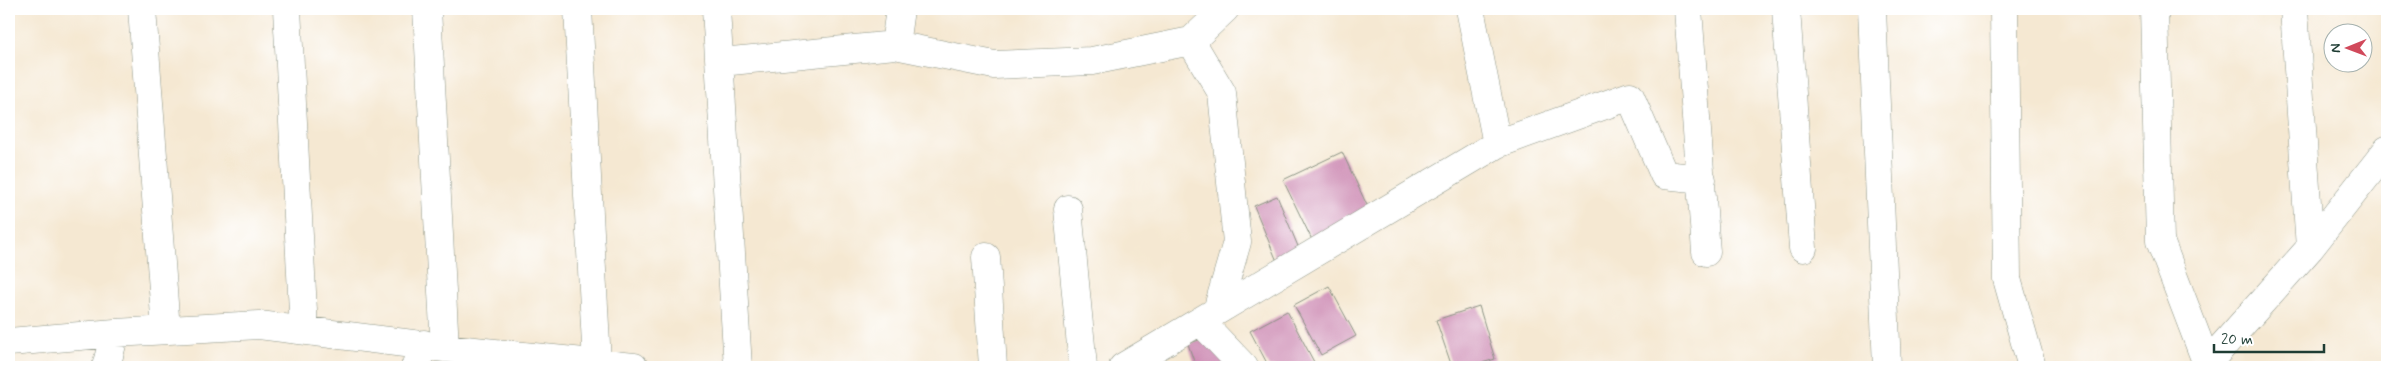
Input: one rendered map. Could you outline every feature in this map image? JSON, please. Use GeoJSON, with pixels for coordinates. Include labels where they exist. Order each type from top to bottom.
{"type":"FeatureCollection","features":[{"type":"Feature","properties":{"kind":"street"},"geometry":{"type":"LineString","coordinates":[[142,9],[166,330]]}},
{"type":"Feature","properties":{"kind":"street"},"geometry":{"type":"LineString","coordinates":[[286,9],[304,330]]}},
{"type":"Feature","properties":{"kind":"street"},"geometry":{"type":"LineString","coordinates":[[427,9],[428,353]]}},
{"type":"Feature","properties":{"kind":"street"},"geometry":{"type":"LineString","coordinates":[[578,9],[597,363]]}},
{"type":"Feature","properties":{"kind":"street"},"geometry":{"type":"LineString","coordinates":[[716,9],[721,62],[738,367]]}},
{"type":"Feature","properties":{"kind":"street"},"geometry":{"type":"LineString","coordinates":[[895,45],[900,9]]}},
{"type":"Feature","properties":{"kind":"street"},"geometry":{"type":"LineString","coordinates":[[1470,9],[1496,144]]}},
{"type":"Feature","properties":{"kind":"street"},"geometry":{"type":"LineString","coordinates":[[1688,9],[1706,252]]}},
{"type":"Feature","properties":{"kind":"street"},"geometry":{"type":"LineString","coordinates":[[1786,9],[1803,248]]}},
{"type":"Feature","properties":{"kind":"street"},"geometry":{"type":"LineString","coordinates":[[1872,9],[1887,367]]}},
{"type":"Feature","properties":{"kind":"street"},"geometry":{"type":"LineString","coordinates":[[2004,9],[2007,279],[2032,367]]}},
{"type":"Feature","properties":{"kind":"street"},"geometry":{"type":"LineString","coordinates":[[2154,9],[2160,241],[2205,366],[2310,248],[2387,150]]}},
{"type":"Feature","properties":{"kind":"street"},"geometry":{"type":"LineString","coordinates":[[2294,9],[2310,248]]}},
{"type":"Feature","properties":{"kind":"street"},"geometry":{"type":"LineString","coordinates":[[721,62],[895,45],[994,66],[1092,62],[1191,41],[1224,10]]}},
{"type":"Feature","properties":{"kind":"street"},"geometry":{"type":"LineString","coordinates":[[1191,41],[1222,93],[1237,242],[1208,316]]}},
{"type":"Feature","properties":{"kind":"street"},"geometry":{"type":"LineString","coordinates":[[1123,367],[1496,144],[1630,96],[1664,175],[1702,179]]}},
{"type":"Feature","properties":{"kind":"street"},"geometry":{"type":"LineString","coordinates":[[1068,209],[1083,367]]}},
{"type":"Feature","properties":{"kind":"street"},"geometry":{"type":"LineString","coordinates":[[986,257],[993,367]]}},
{"type":"Feature","properties":{"kind":"street"},"geometry":{"type":"LineString","coordinates":[[1208,316],[1244,367]]}},
{"type":"Feature","properties":{"kind":"street"},"geometry":{"type":"LineString","coordinates":[[9,342],[115,333],[259,325],[304,330],[428,353],[634,367]]}},
{"type":"Feature","properties":{"kind":"street"},"geometry":{"type":"LineString","coordinates":[[106,367],[115,333]]}},
{"type":"Feature","properties":{"kind":"building"},"geometry":{"type":"Polygon","coordinates":[[[1342,152],[1372,216],[1314,244],[1283,180],[1342,152]]]}},
{"type":"Feature","properties":{"kind":"building"},"geometry":{"type":"Polygon","coordinates":[[[1277,196],[1302,256],[1279,266],[1254,206],[1277,196]]]}},
{"type":"Feature","properties":{"kind":"building"},"geometry":{"type":"Polygon","coordinates":[[[1329,286],[1356,336],[1321,355],[1294,305],[1329,286]]]}},
{"type":"Feature","properties":{"kind":"building"},"geometry":{"type":"Polygon","coordinates":[[[1479,306],[1495,359],[1469,367],[1452,367],[1436,320],[1479,306]]]}},
{"type":"Feature","properties":{"kind":"building"},"geometry":{"type":"Polygon","coordinates":[[[1287,311],[1314,362],[1305,367],[1269,367],[1250,331],[1287,311]]]}},
{"type":"Feature","properties":{"kind":"building"},"geometry":{"type":"Polygon","coordinates":[[[1215,334],[1227,367],[1196,367],[1188,344],[1215,334]]]}},
{"type":"Feature","properties":{"kind":"building"},"geometry":{"type":"Polygon","coordinates":[[[1178,361],[1180,367],[1162,367],[1178,361]]]}}]}
